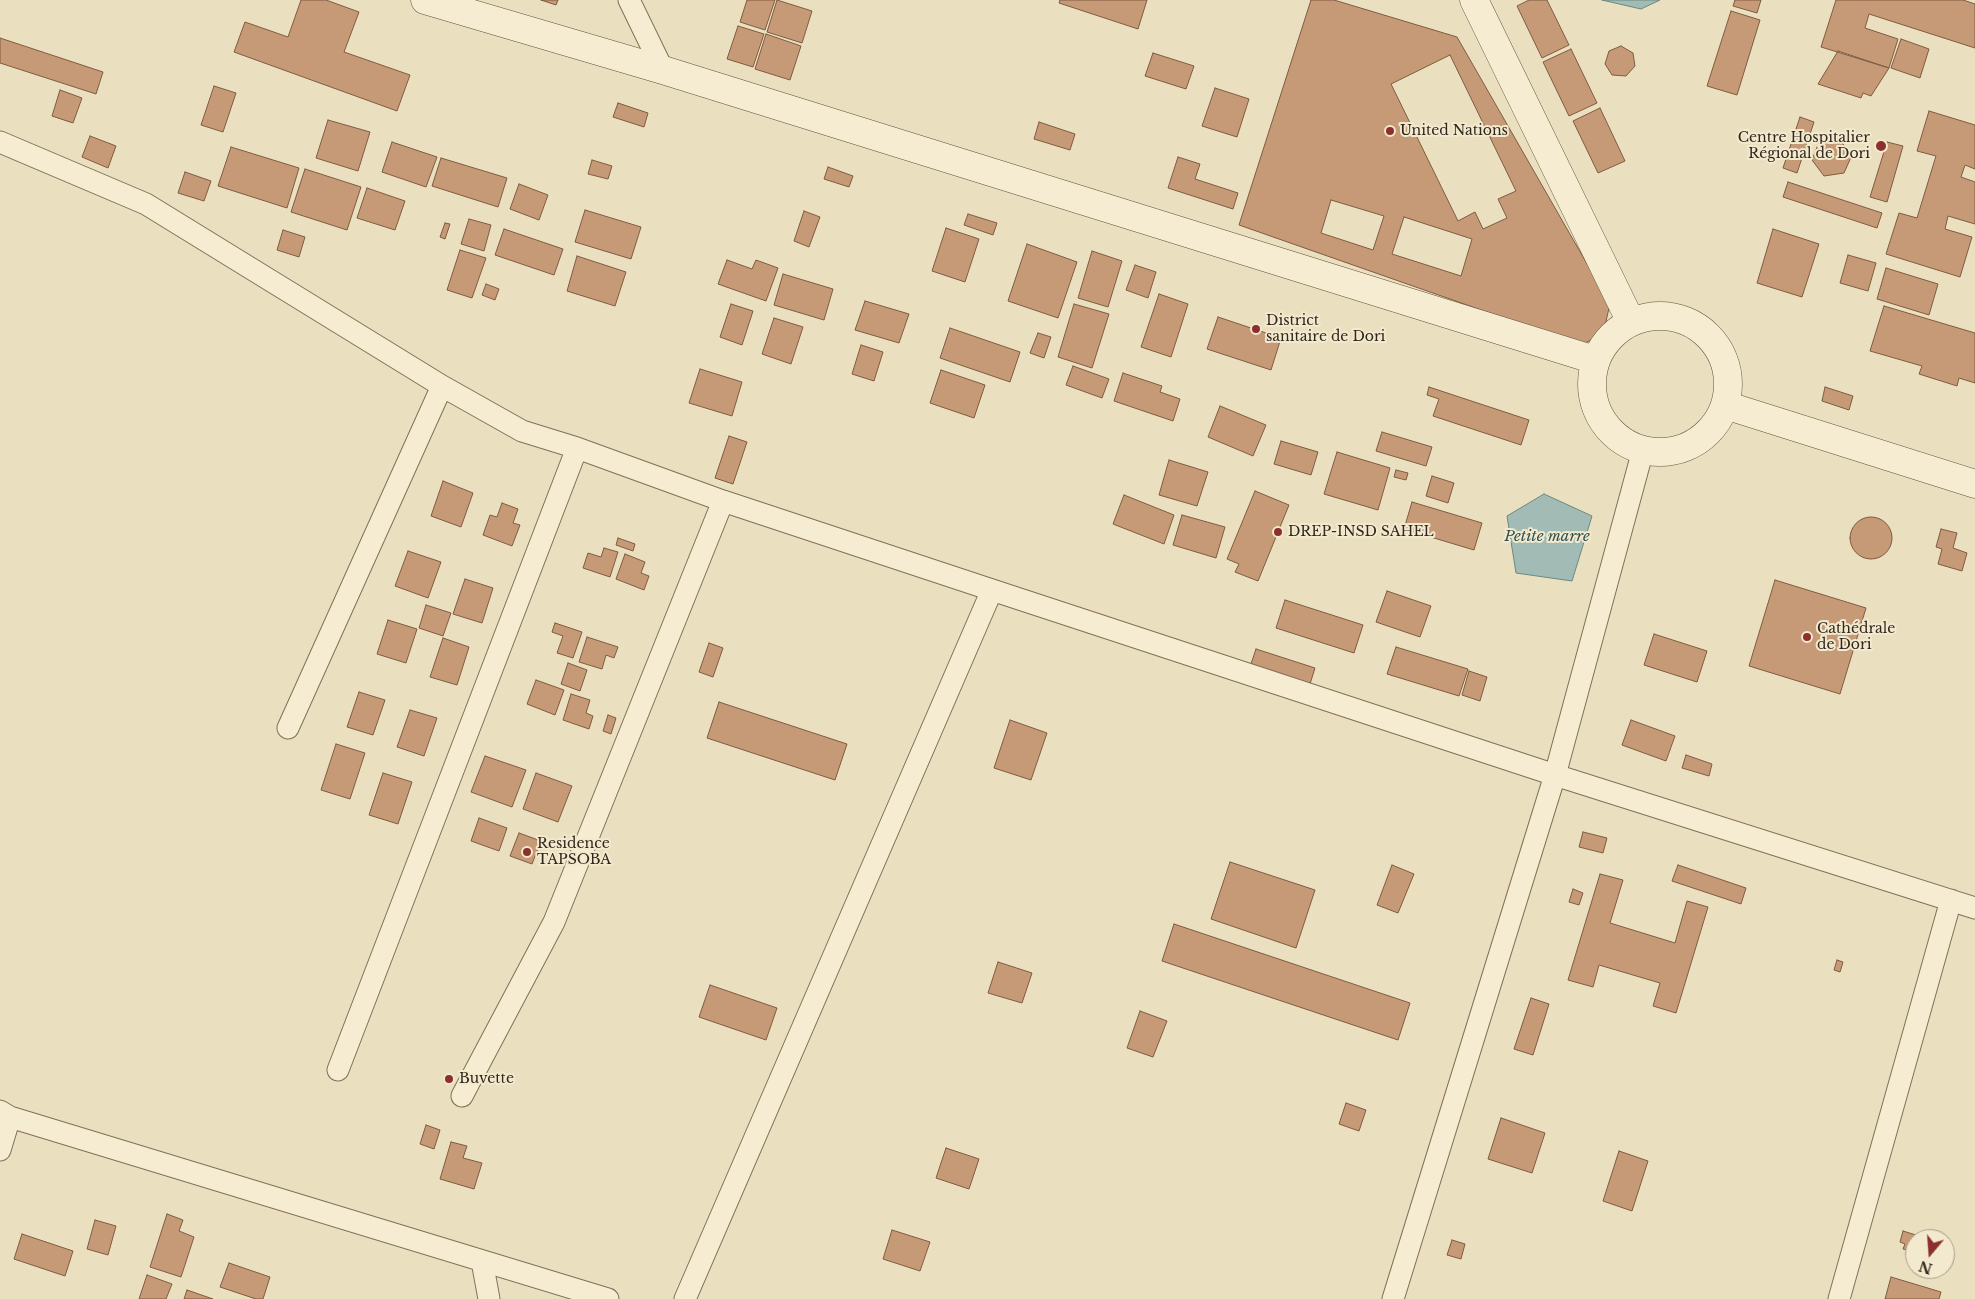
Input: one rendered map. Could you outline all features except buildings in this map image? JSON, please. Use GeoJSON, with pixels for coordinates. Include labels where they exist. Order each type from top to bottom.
{"type":"FeatureCollection","features":[{"type":"Feature","properties":{"kind":"main road"},"geometry":{"type":"LineString","coordinates":[[425,0],[663,70],[1595,360]]}},
{"type":"Feature","properties":{"kind":"main road"},"geometry":{"type":"LineString","coordinates":[[1474,0],[1631,322]]}},
{"type":"Feature","properties":{"kind":"main road"},"geometry":{"type":"LineString","coordinates":[[1656,316],[1682,319],[1705,333],[1721,354],[1728,379],[1725,405],[1716,423],[1702,438],[1684,448],[1664,452],[1643,450],[1622,441],[1605,426],[1594,405],[1591,383],[1595,360],[1609,337],[1631,322],[1656,316]]}},
{"type":"Feature","properties":{"kind":"main road"},"geometry":{"type":"LineString","coordinates":[[1725,405],[1975,484]]}},
{"type":"Feature","properties":{"kind":"street"},"geometry":{"type":"LineString","coordinates":[[629,0],[663,70]]}},
{"type":"Feature","properties":{"kind":"street"},"geometry":{"type":"LineString","coordinates":[[0,142],[146,204],[442,386],[522,431],[577,448],[723,501],[1555,775],[1975,908]]}},
{"type":"Feature","properties":{"kind":"street"},"geometry":{"type":"LineString","coordinates":[[288,728],[442,386]]}},
{"type":"Feature","properties":{"kind":"street"},"geometry":{"type":"LineString","coordinates":[[338,1070],[577,448]]}},
{"type":"Feature","properties":{"kind":"street"},"geometry":{"type":"LineString","coordinates":[[1393,1299],[1555,775],[1643,450]]}},
{"type":"Feature","properties":{"kind":"street"},"geometry":{"type":"LineString","coordinates":[[462,1096],[554,922],[723,501]]}},
{"type":"Feature","properties":{"kind":"street"},"geometry":{"type":"LineString","coordinates":[[686,1299],[992,590]]}},
{"type":"Feature","properties":{"kind":"street"},"geometry":{"type":"LineString","coordinates":[[1839,1299],[1951,900]]}},
{"type":"Feature","properties":{"kind":"street"},"geometry":{"type":"LineString","coordinates":[[0,1150],[5,1114],[608,1299]]}},
{"type":"Feature","properties":{"kind":"street"},"geometry":{"type":"LineString","coordinates":[[482,1261],[489,1299]]}},
{"type":"Feature","properties":{"kind":"water"},"geometry":{"type":"Polygon","coordinates":[[[1602,0],[1660,0],[1641,9],[1602,0]]]}},
{"type":"Feature","properties":{"kind":"water","name":"Petite marre"},"geometry":{"type":"Polygon","coordinates":[[[1544,494],[1592,516],[1572,581],[1516,573],[1507,516],[1544,494]]]}},
{"type":"Feature","properties":{"kind":"place","name":"United Nations"},"geometry":{"type":"Point","coordinates":[1390,131]}},
{"type":"Feature","properties":{"kind":"place","name":"Centre Hospitalier Régional de Dori"},"geometry":{"type":"Point","coordinates":[1881,146]}},
{"type":"Feature","properties":{"kind":"place","name":"District sanitaire de Dori"},"geometry":{"type":"Point","coordinates":[1256,329]}},
{"type":"Feature","properties":{"kind":"place","name":"DREP-INSD SAHEL"},"geometry":{"type":"Point","coordinates":[1278,532]}},
{"type":"Feature","properties":{"kind":"place","name":"Cathédrale de Dori"},"geometry":{"type":"Point","coordinates":[1807,637]}},
{"type":"Feature","properties":{"kind":"place","name":"Residence TAPSOBA"},"geometry":{"type":"Point","coordinates":[527,852]}},
{"type":"Feature","properties":{"kind":"place","name":"Buvette"},"geometry":{"type":"Point","coordinates":[449,1079]}}]}
